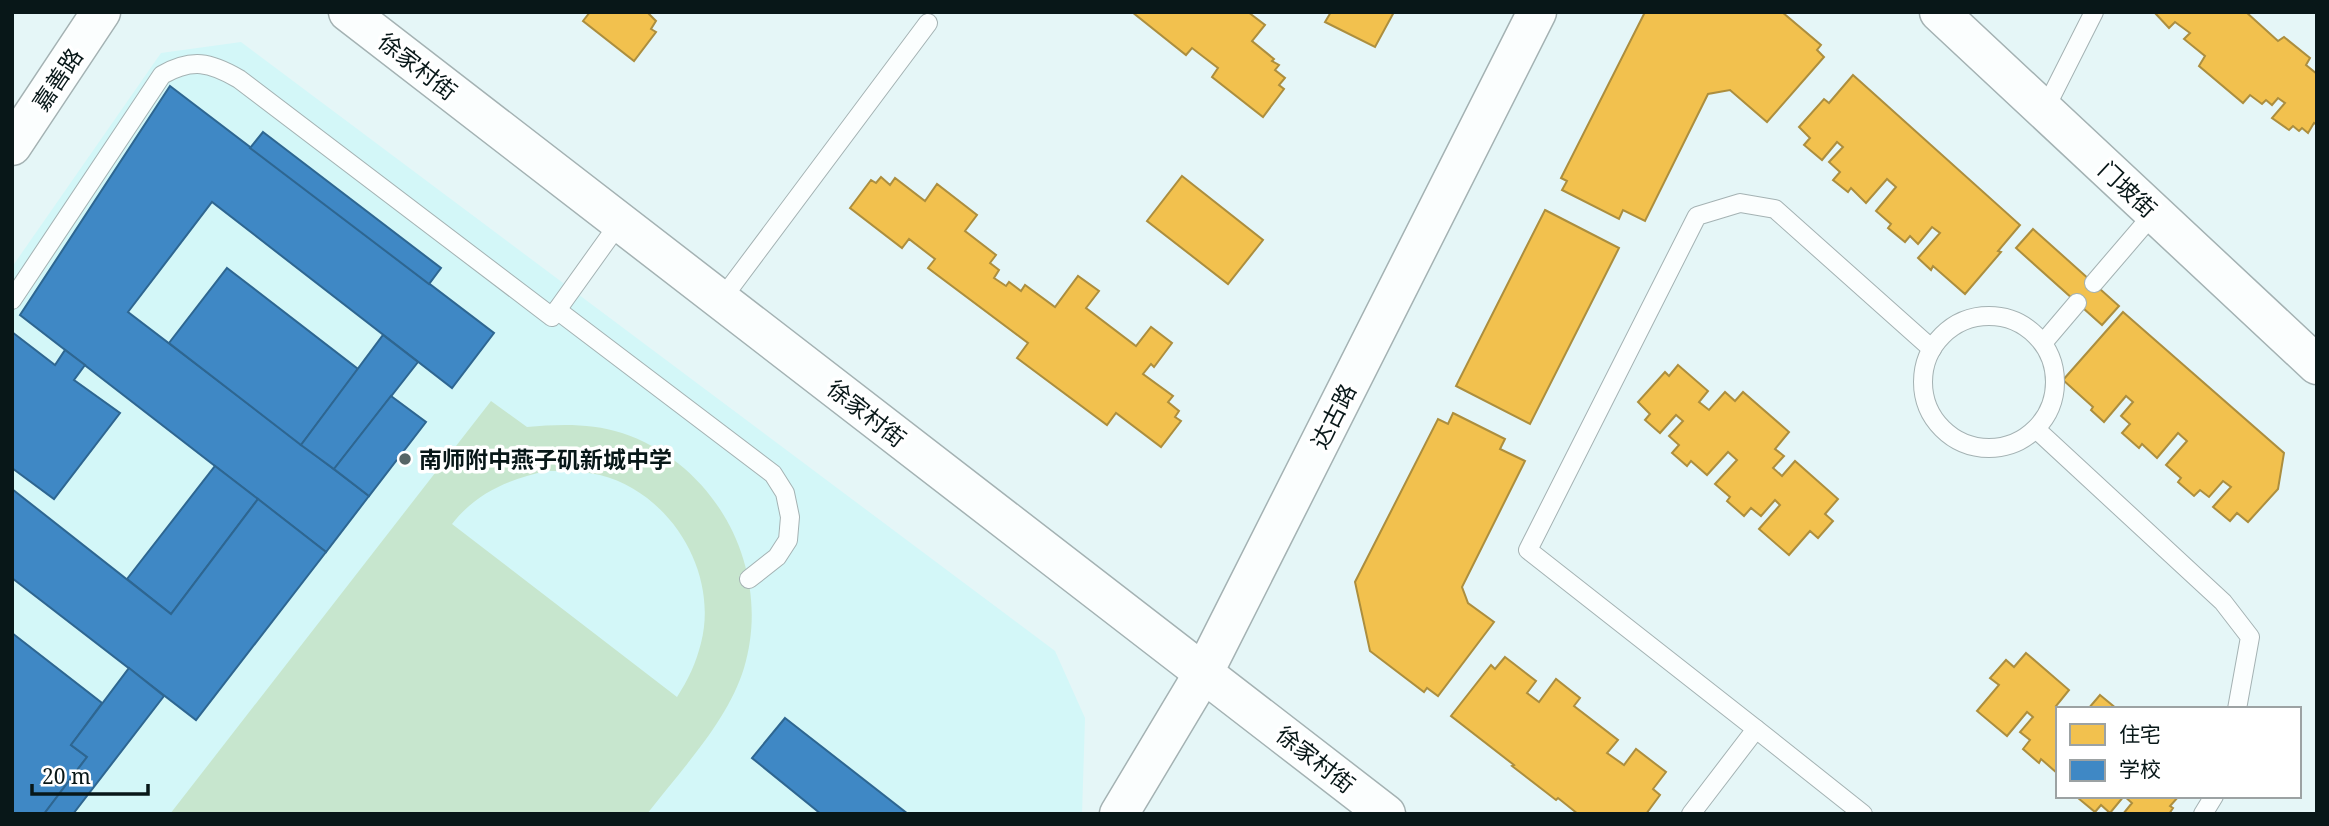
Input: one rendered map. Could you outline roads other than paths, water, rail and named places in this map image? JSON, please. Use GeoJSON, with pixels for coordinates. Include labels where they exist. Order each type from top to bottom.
{"type":"FeatureCollection","features":[{"type":"Feature","properties":{"kind":"street","name":"嘉善路"},"geometry":{"type":"LineString","coordinates":[[12,146],[101,12]]}},
{"type":"Feature","properties":{"kind":"street","name":"徐家村街"},"geometry":{"type":"LineString","coordinates":[[348,12],[1386,814]]}},
{"type":"Feature","properties":{"kind":"street","name":"达古路"},"geometry":{"type":"LineString","coordinates":[[1119,814],[1204,672],[1537,12]]}},
{"type":"Feature","properties":{"kind":"street","name":"门坡街"},"geometry":{"type":"LineString","coordinates":[[1939,12],[2317,365]]}},
{"type":"Feature","properties":{"kind":"lane"},"geometry":{"type":"LineString","coordinates":[[2045,111],[2094,12]]}},
{"type":"Feature","properties":{"kind":"lane"},"geometry":{"type":"LineString","coordinates":[[721,300],[928,23]]}},
{"type":"Feature","properties":{"kind":"lane"},"geometry":{"type":"LineString","coordinates":[[12,300],[162,75],[177,66],[216,65],[239,79],[552,317],[620,222]]}},
{"type":"Feature","properties":{"kind":"lane"},"geometry":{"type":"LineString","coordinates":[[1863,814],[1528,550],[1697,216],[1740,203],[1776,209],[1932,349]]}},
{"type":"Feature","properties":{"kind":"lane"},"geometry":{"type":"LineString","coordinates":[[2094,283],[2154,213]]}},
{"type":"Feature","properties":{"kind":"lane"},"geometry":{"type":"LineString","coordinates":[[2043,343],[2077,303]]}},
{"type":"Feature","properties":{"kind":"lane"},"geometry":{"type":"LineString","coordinates":[[557,310],[773,474],[785,493],[790,517],[788,540],[777,557],[749,579]]}},
{"type":"Feature","properties":{"kind":"lane"},"geometry":{"type":"LineString","coordinates":[[1995,316],[2013,321],[2029,330],[2043,343],[2053,369],[2053,397],[2036,429],[2021,440],[2004,447],[1985,448],[1967,445],[1951,436],[1936,422],[1927,406],[1923,386],[1924,367],[1932,349],[1944,334],[1959,323],[1976,317],[1995,316]]}},
{"type":"Feature","properties":{"kind":"lane"},"geometry":{"type":"LineString","coordinates":[[2036,429],[2223,602],[2250,637],[2238,707]]}},
{"type":"Feature","properties":{"kind":"lane"},"geometry":{"type":"LineString","coordinates":[[1691,814],[1756,729]]}},
{"type":"Feature","properties":{"kind":"lane"},"geometry":{"type":"LineString","coordinates":[[2203,814],[2213,798]]}},
{"type":"Feature","properties":{"kind":"place","name":"南师附中燕子矶新城中学"},"geometry":{"type":"Point","coordinates":[405,459]}}]}
